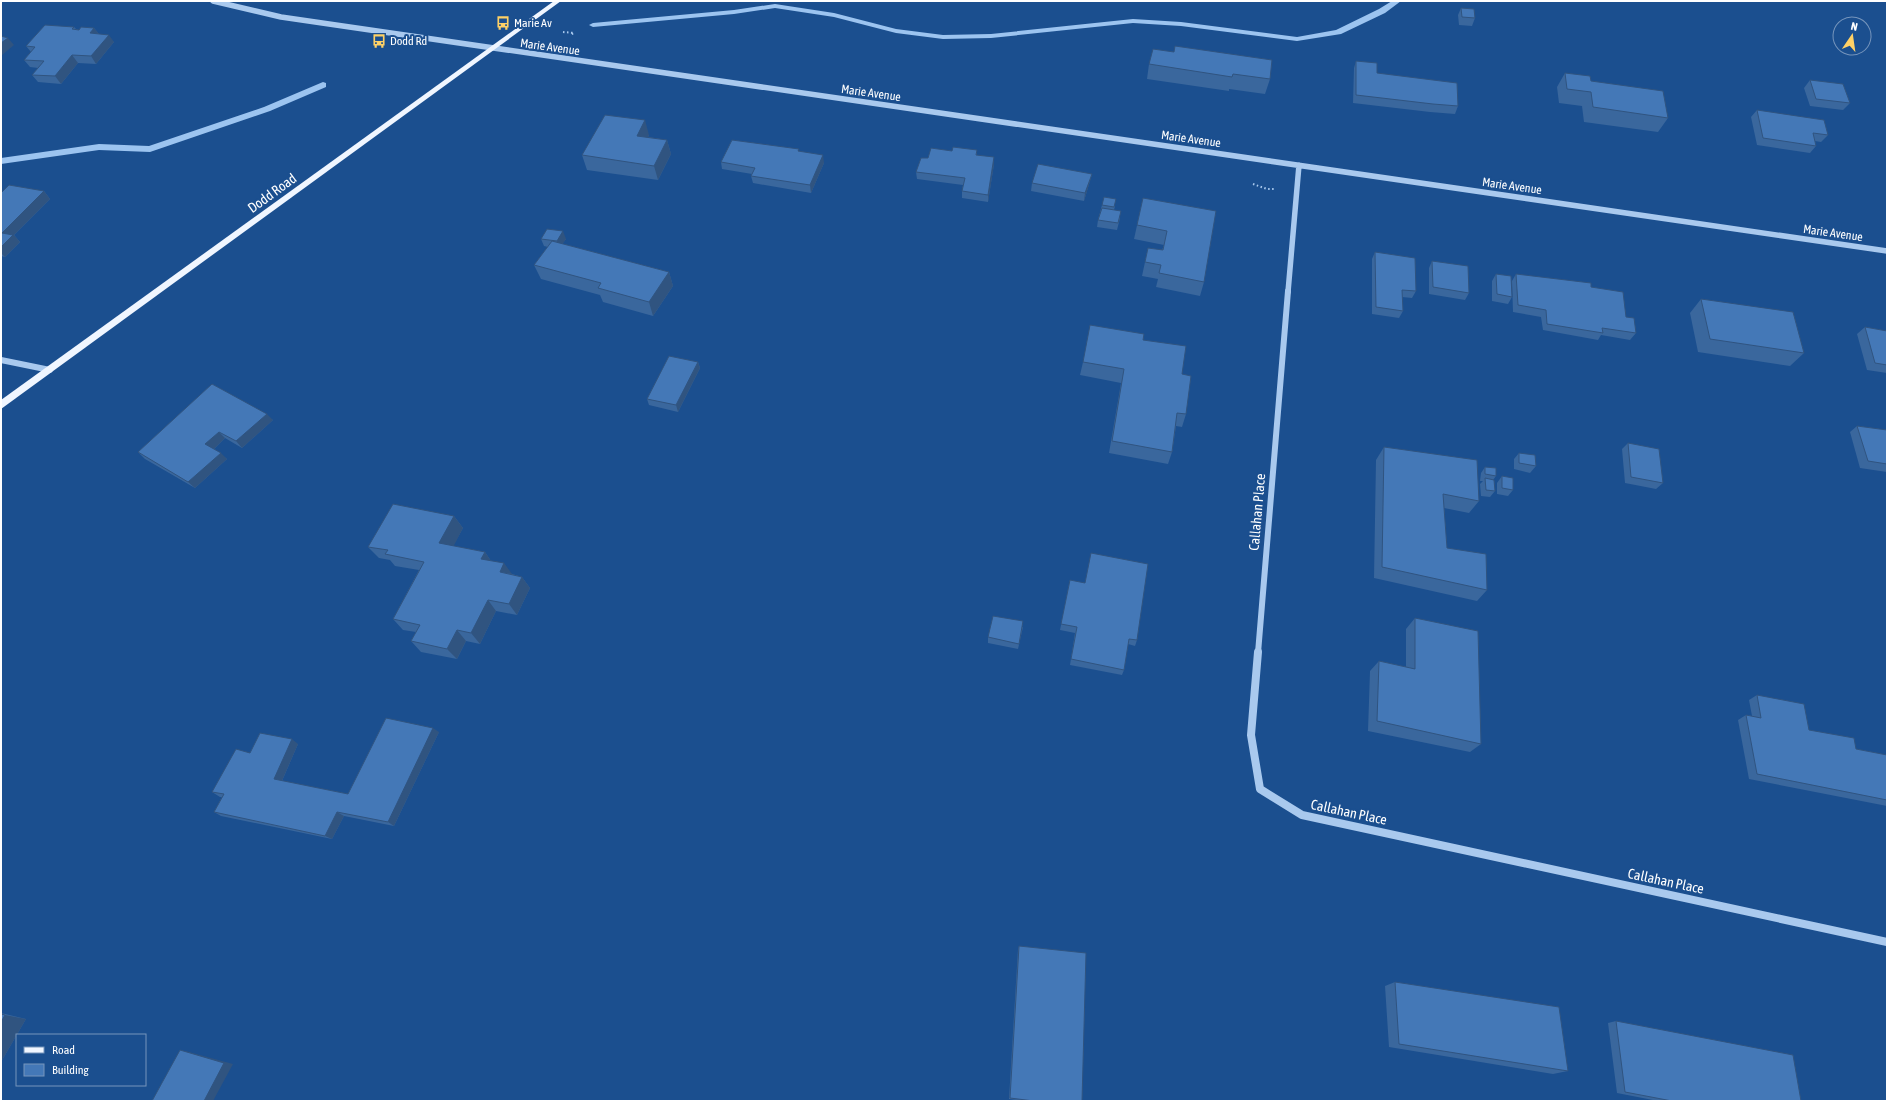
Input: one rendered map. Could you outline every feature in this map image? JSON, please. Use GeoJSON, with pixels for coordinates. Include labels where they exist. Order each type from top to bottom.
{"type":"FeatureCollection","features":[{"type":"Feature","properties":{"kind":"main road","name":"Dodd Road"},"geometry":{"type":"LineString","coordinates":[[1,406],[558,1]]}},
{"type":"Feature","properties":{"kind":"street","name":"Marie Avenue"},"geometry":{"type":"LineString","coordinates":[[213,1],[281,18],[1887,251]]}},
{"type":"Feature","properties":{"kind":"street","name":"Callahan Place"},"geometry":{"type":"LineString","coordinates":[[1299,165],[1251,735],[1260,789],[1302,815],[1887,942]]}},
{"type":"Feature","properties":{"kind":"street"},"geometry":{"type":"LineString","coordinates":[[1,360],[50,370]]}},
{"type":"Feature","properties":{"kind":"building"},"geometry":{"type":"Polygon","coordinates":[[[1461,8],[1474,9],[1475,18],[1462,17],[1461,8]]]}},
{"type":"Feature","properties":{"kind":"building"},"geometry":{"type":"Polygon","coordinates":[[[45,25],[74,27],[72,29],[79,30],[81,27],[94,28],[90,33],[109,35],[91,56],[72,55],[55,76],[32,75],[44,61],[24,60],[35,47],[26,46],[45,25]]]}},
{"type":"Feature","properties":{"kind":"building"},"geometry":{"type":"Polygon","coordinates":[[[1,36],[8,38],[1,43],[1,36]]]}},
{"type":"Feature","properties":{"kind":"building"},"geometry":{"type":"Polygon","coordinates":[[[1175,46],[1272,60],[1270,79],[1233,74],[1232,77],[1149,64],[1153,49],[1174,52],[1175,46]]]}},
{"type":"Feature","properties":{"kind":"building"},"geometry":{"type":"Polygon","coordinates":[[[1356,61],[1377,63],[1377,73],[1457,83],[1458,106],[1356,95],[1356,61]]]}},
{"type":"Feature","properties":{"kind":"building"},"geometry":{"type":"Polygon","coordinates":[[[1565,73],[1590,76],[1591,81],[1663,91],[1668,118],[1593,107],[1591,92],[1567,89],[1565,73]]]}},
{"type":"Feature","properties":{"kind":"building"},"geometry":{"type":"Polygon","coordinates":[[[1810,80],[1843,84],[1850,103],[1816,99],[1810,80]]]}},
{"type":"Feature","properties":{"kind":"building"},"geometry":{"type":"Polygon","coordinates":[[[1757,110],[1824,120],[1828,135],[1813,133],[1816,146],[1763,138],[1757,110]]]}},
{"type":"Feature","properties":{"kind":"building"},"geometry":{"type":"Polygon","coordinates":[[[605,115],[645,120],[637,136],[667,140],[654,166],[582,155],[605,115]]]}},
{"type":"Feature","properties":{"kind":"building"},"geometry":{"type":"Polygon","coordinates":[[[732,140],[799,149],[798,151],[823,155],[810,185],[751,176],[755,168],[721,162],[732,140]]]}},
{"type":"Feature","properties":{"kind":"building"},"geometry":{"type":"Polygon","coordinates":[[[953,147],[977,150],[976,155],[994,157],[988,195],[962,191],[965,178],[916,172],[921,158],[928,158],[931,148],[952,151],[953,147]]]}},
{"type":"Feature","properties":{"kind":"building"},"geometry":{"type":"Polygon","coordinates":[[[1038,164],[1092,174],[1085,193],[1032,183],[1038,164]]]}},
{"type":"Feature","properties":{"kind":"building"},"geometry":{"type":"Polygon","coordinates":[[[9,185],[44,191],[2,233],[13,235],[1,247],[1,193],[9,185]]]}},
{"type":"Feature","properties":{"kind":"building"},"geometry":{"type":"Polygon","coordinates":[[[1104,197],[1116,199],[1114,207],[1102,205],[1104,197]]]}},
{"type":"Feature","properties":{"kind":"building"},"geometry":{"type":"Polygon","coordinates":[[[1143,198],[1216,211],[1204,282],[1159,273],[1161,265],[1145,262],[1148,248],[1163,250],[1167,231],[1137,225],[1143,198]]]}},
{"type":"Feature","properties":{"kind":"building"},"geometry":{"type":"Polygon","coordinates":[[[1102,208],[1121,211],[1118,223],[1098,220],[1102,208]]]}},
{"type":"Feature","properties":{"kind":"building"},"geometry":{"type":"Polygon","coordinates":[[[547,229],[563,231],[557,241],[541,239],[547,229]]]}},
{"type":"Feature","properties":{"kind":"building"},"geometry":{"type":"Polygon","coordinates":[[[552,241],[669,272],[649,302],[598,288],[601,283],[534,265],[552,241]]]}},
{"type":"Feature","properties":{"kind":"building"},"geometry":{"type":"Polygon","coordinates":[[[1375,252],[1415,258],[1416,291],[1402,290],[1403,311],[1376,307],[1375,252]]]}},
{"type":"Feature","properties":{"kind":"building"},"geometry":{"type":"Polygon","coordinates":[[[1432,261],[1468,266],[1469,293],[1433,287],[1432,261]]]}},
{"type":"Feature","properties":{"kind":"building"},"geometry":{"type":"Polygon","coordinates":[[[1496,274],[1511,276],[1512,297],[1497,294],[1496,274]]]}},
{"type":"Feature","properties":{"kind":"building"},"geometry":{"type":"Polygon","coordinates":[[[1516,274],[1591,283],[1591,287],[1623,292],[1626,317],[1634,318],[1636,333],[1602,328],[1603,333],[1547,324],[1546,310],[1518,305],[1516,274]]]}},
{"type":"Feature","properties":{"kind":"building"},"geometry":{"type":"Polygon","coordinates":[[[1701,299],[1793,312],[1804,353],[1710,339],[1701,299]]]}},
{"type":"Feature","properties":{"kind":"building"},"geometry":{"type":"Polygon","coordinates":[[[1090,325],[1144,334],[1143,340],[1186,346],[1182,374],[1191,376],[1186,414],[1177,413],[1172,452],[1112,441],[1124,369],[1083,362],[1090,325]]]}},
{"type":"Feature","properties":{"kind":"building"},"geometry":{"type":"Polygon","coordinates":[[[1865,327],[1887,331],[1887,365],[1875,363],[1865,327]]]}},
{"type":"Feature","properties":{"kind":"building"},"geometry":{"type":"Polygon","coordinates":[[[669,356],[698,362],[676,405],[647,399],[669,356]]]}},
{"type":"Feature","properties":{"kind":"building"},"geometry":{"type":"Polygon","coordinates":[[[212,384],[267,414],[236,441],[219,432],[205,444],[221,453],[188,482],[138,452],[212,384]]]}},
{"type":"Feature","properties":{"kind":"building"},"geometry":{"type":"Polygon","coordinates":[[[1857,426],[1887,430],[1887,464],[1868,461],[1857,426]]]}},
{"type":"Feature","properties":{"kind":"building"},"geometry":{"type":"Polygon","coordinates":[[[1628,443],[1659,449],[1663,483],[1631,477],[1628,443]]]}},
{"type":"Feature","properties":{"kind":"building"},"geometry":{"type":"Polygon","coordinates":[[[1384,447],[1477,460],[1479,501],[1443,494],[1447,548],[1486,554],[1487,590],[1382,567],[1384,447]]]}},
{"type":"Feature","properties":{"kind":"building"},"geometry":{"type":"Polygon","coordinates":[[[1519,453],[1535,455],[1536,466],[1519,463],[1519,453]]]}},
{"type":"Feature","properties":{"kind":"building"},"geometry":{"type":"Polygon","coordinates":[[[1485,467],[1496,468],[1496,476],[1485,474],[1485,467]]]}},
{"type":"Feature","properties":{"kind":"building"},"geometry":{"type":"Polygon","coordinates":[[[1502,476],[1513,478],[1513,490],[1502,488],[1502,476]]]}},
{"type":"Feature","properties":{"kind":"building"},"geometry":{"type":"Polygon","coordinates":[[[1485,478],[1494,480],[1495,491],[1486,490],[1485,478]]]}},
{"type":"Feature","properties":{"kind":"building"},"geometry":{"type":"Polygon","coordinates":[[[393,504],[454,516],[439,543],[485,552],[481,559],[504,563],[500,572],[522,577],[509,604],[488,600],[471,633],[457,630],[447,649],[411,641],[420,625],[393,619],[424,562],[385,554],[388,550],[368,547],[393,504]]]}},
{"type":"Feature","properties":{"kind":"building"},"geometry":{"type":"Polygon","coordinates":[[[1091,553],[1148,564],[1137,640],[1129,639],[1124,670],[1071,659],[1077,627],[1061,624],[1070,580],[1085,583],[1091,553]]]}},
{"type":"Feature","properties":{"kind":"building"},"geometry":{"type":"Polygon","coordinates":[[[993,616],[1023,621],[1019,644],[988,637],[993,616]]]}},
{"type":"Feature","properties":{"kind":"building"},"geometry":{"type":"Polygon","coordinates":[[[1415,618],[1478,631],[1481,744],[1377,721],[1379,661],[1415,669],[1415,618]]]}},
{"type":"Feature","properties":{"kind":"building"},"geometry":{"type":"Polygon","coordinates":[[[1757,695],[1804,704],[1809,730],[1854,738],[1856,749],[1887,755],[1887,800],[1757,774],[1746,715],[1761,718],[1757,695]]]}},
{"type":"Feature","properties":{"kind":"building"},"geometry":{"type":"Polygon","coordinates":[[[386,718],[433,728],[388,822],[337,812],[325,836],[214,812],[224,794],[212,792],[236,749],[250,753],[260,733],[292,739],[274,779],[348,794],[386,718]]]}},
{"type":"Feature","properties":{"kind":"building"},"geometry":{"type":"Polygon","coordinates":[[[1019,946],[1086,953],[1082,1101],[1034,1101],[1010,1098],[1019,946]]]}},
{"type":"Feature","properties":{"kind":"building"},"geometry":{"type":"Polygon","coordinates":[[[1395,982],[1559,1007],[1568,1071],[1399,1044],[1395,982]]]}},
{"type":"Feature","properties":{"kind":"building"},"geometry":{"type":"Polygon","coordinates":[[[1,1014],[5,1015],[1,1022],[1,1014]]]}},
{"type":"Feature","properties":{"kind":"building"},"geometry":{"type":"Polygon","coordinates":[[[1616,1021],[1793,1055],[1801,1101],[1672,1101],[1625,1092],[1616,1021]]]}},
{"type":"Feature","properties":{"kind":"building"},"geometry":{"type":"Polygon","coordinates":[[[180,1050],[224,1063],[204,1101],[152,1101],[180,1050]]]}},
{"type":"Feature","properties":{"kind":"waterway"},"geometry":{"type":"LineString","coordinates":[[593,25],[734,12],[775,6],[834,15],[896,31],[943,37],[991,36],[1133,21],[1181,24],[1297,39],[1338,32],[1382,11],[1397,1]]}},
{"type":"Feature","properties":{"kind":"waterway"},"geometry":{"type":"LineString","coordinates":[[1,161],[99,147],[150,149],[267,109],[323,85]]}},
{"type":"Feature","properties":{"kind":"place","name":"Marie Av"},"geometry":{"type":"Point","coordinates":[503,23]}},
{"type":"Feature","properties":{"kind":"place","name":"Dodd Rd"},"geometry":{"type":"Point","coordinates":[379,41]}}]}
